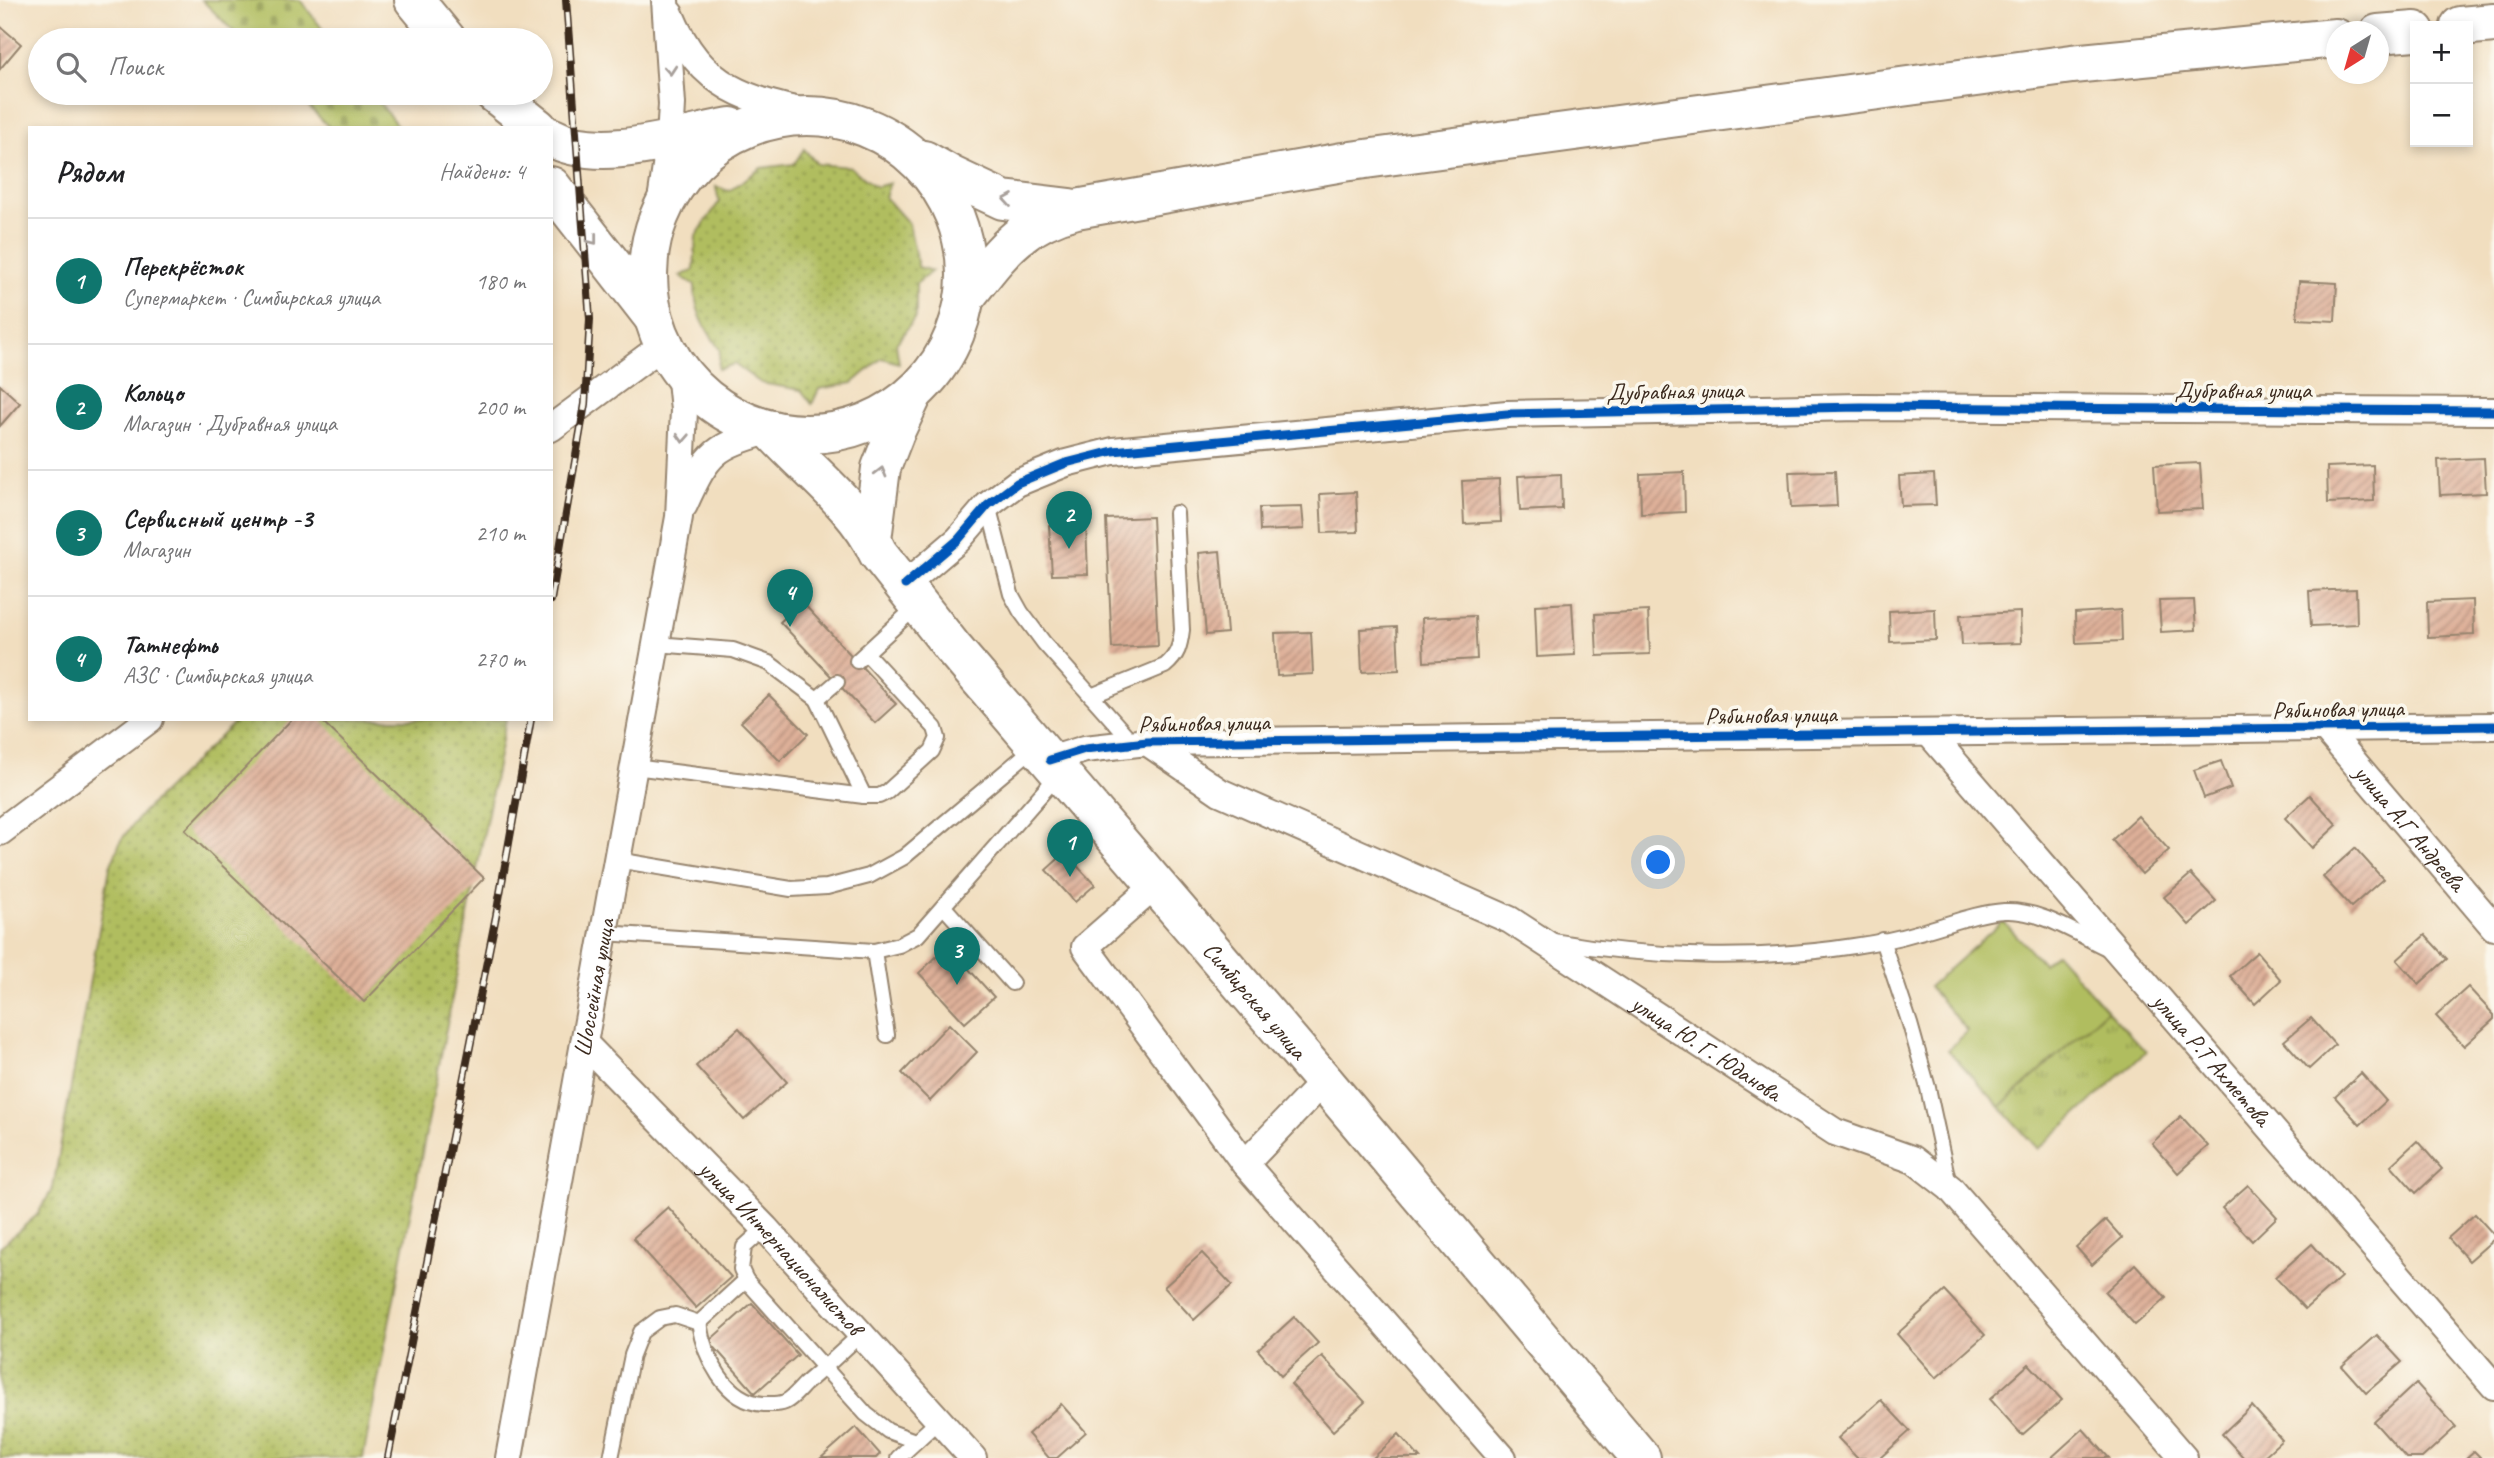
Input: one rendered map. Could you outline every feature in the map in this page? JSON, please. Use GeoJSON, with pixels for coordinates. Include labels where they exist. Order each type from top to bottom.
{"type":"FeatureCollection","features":[{"type":"Feature","properties":{"kind":"main road"},"geometry":{"type":"LineString","coordinates":[[414,0],[437,28]]}},
{"type":"Feature","properties":{"kind":"main road"},"geometry":{"type":"LineString","coordinates":[[2473,25],[2494,23]]}},
{"type":"Feature","properties":{"kind":"main road"},"geometry":{"type":"LineString","coordinates":[[2389,33],[2410,31]]}},
{"type":"Feature","properties":{"kind":"main road"},"geometry":{"type":"LineString","coordinates":[[964,299],[1001,253],[1022,232],[1042,219],[1076,209],[1356,160],[2072,64],[2326,39]]}},
{"type":"Feature","properties":{"kind":"main road"},"geometry":{"type":"LineString","coordinates":[[492,105],[505,126]]}},
{"type":"Feature","properties":{"kind":"main road"},"geometry":{"type":"LineString","coordinates":[[509,105],[535,126]]}},
{"type":"Feature","properties":{"kind":"main road"},"geometry":{"type":"LineString","coordinates":[[553,138],[563,144],[578,147],[616,148],[671,122],[761,122],[791,116],[822,116],[849,121],[888,138],[951,176],[991,196],[1003,200],[1076,209]]}},
{"type":"Feature","properties":{"kind":"main road"},"geometry":{"type":"LineString","coordinates":[[666,344],[648,282],[648,261],[659,214],[678,181],[706,151],[731,135],[761,122]]}},
{"type":"Feature","properties":{"kind":"main road"},"geometry":{"type":"LineString","coordinates":[[553,189],[702,395],[745,422],[771,430],[816,433],[853,428],[882,416],[913,394],[937,367],[953,338],[964,299],[966,274],[963,244],[956,218],[941,190],[922,165],[888,138]]}},
{"type":"Feature","properties":{"kind":"main road"},"geometry":{"type":"LineString","coordinates":[[872,540],[881,468],[913,394]]}},
{"type":"Feature","properties":{"kind":"main road","name":"Симбирская улица"},"geometry":{"type":"LineString","coordinates":[[771,430],[834,494],[953,648],[1641,1458]]}},
{"type":"Feature","properties":{"kind":"street"},"geometry":{"type":"LineString","coordinates":[[665,1],[678,34],[697,61],[716,80],[755,99],[822,116]]}},
{"type":"Feature","properties":{"kind":"street"},"geometry":{"type":"LineString","coordinates":[[659,214],[671,122],[665,1]]}},
{"type":"Feature","properties":{"kind":"street"},"geometry":{"type":"LineString","coordinates":[[553,427],[666,344],[684,410],[679,517]]}},
{"type":"Feature","properties":{"kind":"street","name":"Дубравная улица"},"geometry":{"type":"LineString","coordinates":[[912,595],[988,505],[1017,483],[1036,474],[1113,451],[1507,414],[1861,407],[2494,411]]}},
{"type":"Feature","properties":{"kind":"street"},"geometry":{"type":"LineString","coordinates":[[679,517],[696,478],[715,452],[733,441],[771,430]]}},
{"type":"Feature","properties":{"kind":"street","name":"Шоссейная улица"},"geometry":{"type":"LineString","coordinates":[[510,1458],[679,517]]}},
{"type":"Feature","properties":{"kind":"street"},"geometry":{"type":"LineString","coordinates":[[0,832],[147,721]]}},
{"type":"Feature","properties":{"kind":"street","name":"Рябиновая улица"},"geometry":{"type":"LineString","coordinates":[[1049,759],[1085,749],[1140,742],[2494,726]]}},
{"type":"Feature","properties":{"kind":"street","name":"улица А.Г Андреева"},"geometry":{"type":"LineString","coordinates":[[2325,728],[2494,928]]}},
{"type":"Feature","properties":{"kind":"street","name":"улица Р.Т Ахметова"},"geometry":{"type":"LineString","coordinates":[[1929,733],[2494,1386]]}},
{"type":"Feature","properties":{"kind":"street","name":"улица Ю. Г. Юданова"},"geometry":{"type":"LineString","coordinates":[[1140,742],[1220,792],[1510,920],[1835,1132],[1914,1160],[1950,1188],[2184,1458]]}},
{"type":"Feature","properties":{"kind":"street"},"geometry":{"type":"LineString","coordinates":[[1156,885],[1085,947],[1245,1164],[1503,1458]]}},
{"type":"Feature","properties":{"kind":"street","name":"улица Интернационалистов"},"geometry":{"type":"LineString","coordinates":[[584,1042],[765,1228],[973,1458]]}},
{"type":"Feature","properties":{"kind":"street"},"geometry":{"type":"LineString","coordinates":[[1245,1164],[1324,1082]]}},
{"type":"Feature","properties":{"kind":"lane"},"geometry":{"type":"LineString","coordinates":[[988,505],[1012,594],[1021,612],[1044,643],[1091,696],[1140,742]]}},
{"type":"Feature","properties":{"kind":"lane"},"geometry":{"type":"LineString","coordinates":[[1091,696],[1165,666],[1173,659],[1180,646],[1182,630],[1176,513]]}},
{"type":"Feature","properties":{"kind":"lane"},"geometry":{"type":"LineString","coordinates":[[634,767],[864,796],[879,796],[887,792],[932,751],[938,738],[934,728],[861,657],[912,595]]}},
{"type":"Feature","properties":{"kind":"lane"},"geometry":{"type":"LineString","coordinates":[[656,644],[733,650],[769,663],[817,699],[864,796]]}},
{"type":"Feature","properties":{"kind":"lane"},"geometry":{"type":"LineString","coordinates":[[817,699],[837,682]]}},
{"type":"Feature","properties":{"kind":"lane"},"geometry":{"type":"LineString","coordinates":[[617,860],[791,889],[827,887],[869,876],[904,857],[1049,759]]}},
{"type":"Feature","properties":{"kind":"lane"},"geometry":{"type":"LineString","coordinates":[[604,933],[874,951],[899,945],[918,935],[944,908],[1049,759]]}},
{"type":"Feature","properties":{"kind":"lane"},"geometry":{"type":"LineString","coordinates":[[944,908],[1012,983]]}},
{"type":"Feature","properties":{"kind":"lane"},"geometry":{"type":"LineString","coordinates":[[1538,939],[1618,950],[1708,956],[1839,947],[1882,940],[2004,911],[2038,915],[2121,955]]}},
{"type":"Feature","properties":{"kind":"lane"},"geometry":{"type":"LineString","coordinates":[[1882,940],[1924,1075],[1950,1188]]}},
{"type":"Feature","properties":{"kind":"lane"},"geometry":{"type":"LineString","coordinates":[[874,951],[887,1035]]}},
{"type":"Feature","properties":{"kind":"lane"},"geometry":{"type":"LineString","coordinates":[[765,1228],[744,1247],[741,1259],[746,1280],[878,1424],[899,1436],[915,1441]]}},
{"type":"Feature","properties":{"kind":"lane"},"geometry":{"type":"LineString","coordinates":[[698,1323],[746,1280]]}},
{"type":"Feature","properties":{"kind":"lane"},"geometry":{"type":"LineString","coordinates":[[611,1458],[632,1355],[641,1332],[660,1318],[675,1315],[698,1323]]}},
{"type":"Feature","properties":{"kind":"lane"},"geometry":{"type":"LineString","coordinates":[[698,1323],[701,1339],[712,1366],[741,1398],[755,1404],[775,1405],[786,1402],[861,1334]]}},
{"type":"Feature","properties":{"kind":"lane"},"geometry":{"type":"LineString","coordinates":[[898,1458],[939,1420]]}},
{"type":"Feature","properties":{"kind":"green space"},"geometry":{"type":"Polygon","coordinates":[[[202,0],[300,0],[322,28],[230,28],[202,0]]]}},
{"type":"Feature","properties":{"kind":"green space"},"geometry":{"type":"Polygon","coordinates":[[[307,105],[381,105],[397,126],[328,126],[307,105]]]}},
{"type":"Feature","properties":{"kind":"green space"},"geometry":{"type":"Polygon","coordinates":[[[804,149],[817,164],[850,167],[876,187],[890,183],[885,197],[909,224],[918,267],[932,271],[916,284],[916,316],[896,344],[899,363],[882,358],[853,383],[819,389],[812,404],[801,390],[761,383],[734,364],[718,369],[720,350],[699,312],[695,285],[680,276],[694,270],[696,236],[719,202],[716,187],[729,191],[761,168],[794,164],[804,149]]]}},
{"type":"Feature","properties":{"kind":"green space"},"geometry":{"type":"Polygon","coordinates":[[[236,721],[506,721],[363,1458],[0,1458],[0,1247],[37,1215],[53,1188],[110,867],[121,840],[142,813],[236,721]]]}},
{"type":"Feature","properties":{"kind":"green space"},"geometry":{"type":"Polygon","coordinates":[[[2003,921],[2043,964],[2056,953],[2107,1010],[2000,1107],[1948,1050],[1968,1031],[1929,987],[2003,921]]]}},
{"type":"Feature","properties":{"kind":"green space"},"geometry":{"type":"Polygon","coordinates":[[[2107,1010],[2146,1052],[2038,1149],[2000,1107],[2107,1010]]]}},
{"type":"Feature","properties":{"kind":"building"},"geometry":{"type":"Polygon","coordinates":[[[0,26],[21,44],[0,69],[0,26]]]}},
{"type":"Feature","properties":{"kind":"building"},"geometry":{"type":"Polygon","coordinates":[[[2299,281],[2337,283],[2335,321],[2297,319],[2299,281]]]}},
{"type":"Feature","properties":{"kind":"building"},"geometry":{"type":"Polygon","coordinates":[[[0,385],[20,403],[0,426],[0,385]]]}},
{"type":"Feature","properties":{"kind":"building"},"geometry":{"type":"Polygon","coordinates":[[[2484,458],[2486,493],[2440,495],[2438,460],[2484,458]]]}},
{"type":"Feature","properties":{"kind":"building"},"geometry":{"type":"Polygon","coordinates":[[[2200,463],[2203,509],[2157,511],[2154,465],[2200,463]]]}},
{"type":"Feature","properties":{"kind":"building"},"geometry":{"type":"Polygon","coordinates":[[[2373,465],[2374,501],[2328,503],[2327,467],[2373,465]]]}},
{"type":"Feature","properties":{"kind":"building"},"geometry":{"type":"Polygon","coordinates":[[[1835,471],[1837,506],[1791,508],[1789,472],[1835,471]]]}},
{"type":"Feature","properties":{"kind":"building"},"geometry":{"type":"Polygon","coordinates":[[[1684,472],[1685,512],[1641,514],[1640,474],[1684,472]]]}},
{"type":"Feature","properties":{"kind":"building"},"geometry":{"type":"Polygon","coordinates":[[[1561,474],[1562,509],[1520,511],[1518,476],[1561,474]]]}},
{"type":"Feature","properties":{"kind":"building"},"geometry":{"type":"Polygon","coordinates":[[[1934,474],[1936,505],[1901,506],[1899,476],[1934,474]]]}},
{"type":"Feature","properties":{"kind":"building"},"geometry":{"type":"Polygon","coordinates":[[[1499,479],[1501,522],[1464,524],[1462,481],[1499,479]]]}},
{"type":"Feature","properties":{"kind":"building"},"geometry":{"type":"Polygon","coordinates":[[[1356,492],[1358,532],[1322,533],[1320,494],[1356,492]]]}},
{"type":"Feature","properties":{"kind":"building"},"geometry":{"type":"Polygon","coordinates":[[[1302,507],[1304,529],[1260,531],[1259,508],[1302,507]]]}},
{"type":"Feature","properties":{"kind":"building"},"geometry":{"type":"Polygon","coordinates":[[[1152,517],[1158,646],[1112,648],[1106,519],[1152,517]]]}},
{"type":"Feature","properties":{"kind":"building"},"geometry":{"type":"Polygon","coordinates":[[[1086,524],[1088,574],[1052,575],[1049,525],[1086,524]]]}},
{"type":"Feature","properties":{"kind":"building"},"geometry":{"type":"Polygon","coordinates":[[[1220,551],[1227,633],[1206,635],[1199,553],[1220,551]]]}},
{"type":"Feature","properties":{"kind":"building"},"geometry":{"type":"Polygon","coordinates":[[[2356,589],[2357,624],[2311,626],[2309,591],[2356,589]]]}},
{"type":"Feature","properties":{"kind":"building"},"geometry":{"type":"Polygon","coordinates":[[[2194,600],[2196,630],[2161,632],[2159,601],[2194,600]]]}},
{"type":"Feature","properties":{"kind":"building"},"geometry":{"type":"Polygon","coordinates":[[[2473,600],[2474,635],[2428,637],[2427,602],[2473,600]]]}},
{"type":"Feature","properties":{"kind":"building"},"geometry":{"type":"Polygon","coordinates":[[[802,602],[896,704],[875,723],[780,622],[802,602]]]}},
{"type":"Feature","properties":{"kind":"building"},"geometry":{"type":"Polygon","coordinates":[[[1572,603],[1575,655],[1537,657],[1535,605],[1572,603]]]}},
{"type":"Feature","properties":{"kind":"building"},"geometry":{"type":"Polygon","coordinates":[[[1935,609],[1936,640],[1890,642],[1889,611],[1935,609]]]}},
{"type":"Feature","properties":{"kind":"building"},"geometry":{"type":"Polygon","coordinates":[[[2121,610],[2122,641],[2076,643],[2075,613],[2121,610]]]}},
{"type":"Feature","properties":{"kind":"building"},"geometry":{"type":"Polygon","coordinates":[[[1648,611],[1650,654],[1597,656],[1595,614],[1648,611]]]}},
{"type":"Feature","properties":{"kind":"building"},"geometry":{"type":"Polygon","coordinates":[[[2020,612],[2021,643],[1962,645],[1960,615],[2020,612]]]}},
{"type":"Feature","properties":{"kind":"building"},"geometry":{"type":"Polygon","coordinates":[[[1475,616],[1477,659],[1424,662],[1422,618],[1475,616]]]}},
{"type":"Feature","properties":{"kind":"building"},"geometry":{"type":"Polygon","coordinates":[[[1397,627],[1399,670],[1362,672],[1360,629],[1397,627]]]}},
{"type":"Feature","properties":{"kind":"building"},"geometry":{"type":"Polygon","coordinates":[[[1311,632],[1313,674],[1277,676],[1275,633],[1311,632]]]}},
{"type":"Feature","properties":{"kind":"building"},"geometry":{"type":"Polygon","coordinates":[[[769,695],[808,734],[780,761],[741,722],[769,695]]]}},
{"type":"Feature","properties":{"kind":"building"},"geometry":{"type":"Polygon","coordinates":[[[290,721],[322,721],[484,878],[364,1002],[185,830],[290,721]]]}},
{"type":"Feature","properties":{"kind":"building"},"geometry":{"type":"Polygon","coordinates":[[[2221,761],[2231,788],[2204,798],[2194,770],[2221,761]]]}},
{"type":"Feature","properties":{"kind":"building"},"geometry":{"type":"Polygon","coordinates":[[[2310,795],[2337,825],[2312,848],[2285,818],[2310,795]]]}},
{"type":"Feature","properties":{"kind":"building"},"geometry":{"type":"Polygon","coordinates":[[[2138,816],[2169,850],[2142,874],[2112,840],[2138,816]]]}},
{"type":"Feature","properties":{"kind":"building"},"geometry":{"type":"Polygon","coordinates":[[[2355,848],[2383,879],[2351,907],[2323,877],[2355,848]]]}},
{"type":"Feature","properties":{"kind":"building"},"geometry":{"type":"Polygon","coordinates":[[[1065,853],[1095,885],[1075,902],[1046,870],[1065,853]]]}},
{"type":"Feature","properties":{"kind":"building"},"geometry":{"type":"Polygon","coordinates":[[[2191,874],[2216,901],[2189,925],[2164,897],[2191,874]]]}},
{"type":"Feature","properties":{"kind":"building"},"geometry":{"type":"Polygon","coordinates":[[[2425,935],[2447,959],[2419,984],[2397,960],[2425,935]]]}},
{"type":"Feature","properties":{"kind":"building"},"geometry":{"type":"Polygon","coordinates":[[[948,946],[994,997],[965,1023],[919,973],[948,946]]]}},
{"type":"Feature","properties":{"kind":"building"},"geometry":{"type":"Polygon","coordinates":[[[2257,952],[2281,980],[2255,1004],[2230,976],[2257,952]]]}},
{"type":"Feature","properties":{"kind":"building"},"geometry":{"type":"Polygon","coordinates":[[[2468,987],[2494,1015],[2494,1019],[2464,1046],[2436,1016],[2468,987]]]}},
{"type":"Feature","properties":{"kind":"building"},"geometry":{"type":"Polygon","coordinates":[[[2311,1018],[2335,1045],[2309,1069],[2284,1041],[2311,1018]]]}},
{"type":"Feature","properties":{"kind":"building"},"geometry":{"type":"Polygon","coordinates":[[[949,1024],[977,1052],[930,1101],[902,1073],[949,1024]]]}},
{"type":"Feature","properties":{"kind":"building"},"geometry":{"type":"Polygon","coordinates":[[[739,1028],[787,1082],[744,1120],[696,1066],[739,1028]]]}},
{"type":"Feature","properties":{"kind":"building"},"geometry":{"type":"Polygon","coordinates":[[[2361,1073],[2386,1101],[2360,1125],[2335,1097],[2361,1073]]]}},
{"type":"Feature","properties":{"kind":"building"},"geometry":{"type":"Polygon","coordinates":[[[2181,1116],[2208,1146],[2178,1173],[2152,1143],[2181,1116]]]}},
{"type":"Feature","properties":{"kind":"building"},"geometry":{"type":"Polygon","coordinates":[[[2417,1141],[2442,1169],[2416,1193],[2391,1165],[2417,1141]]]}},
{"type":"Feature","properties":{"kind":"building"},"geometry":{"type":"Polygon","coordinates":[[[2248,1185],[2277,1217],[2252,1241],[2222,1208],[2248,1185]]]}},
{"type":"Feature","properties":{"kind":"building"},"geometry":{"type":"Polygon","coordinates":[[[668,1207],[731,1277],[696,1308],[633,1238],[668,1207]]]}},
{"type":"Feature","properties":{"kind":"building"},"geometry":{"type":"Polygon","coordinates":[[[2475,1214],[2494,1235],[2494,1239],[2469,1261],[2448,1238],[2475,1214]]]}},
{"type":"Feature","properties":{"kind":"building"},"geometry":{"type":"Polygon","coordinates":[[[2106,1220],[2122,1238],[2092,1265],[2076,1247],[2106,1220]]]}},
{"type":"Feature","properties":{"kind":"building"},"geometry":{"type":"Polygon","coordinates":[[[2312,1244],[2341,1277],[2305,1309],[2275,1277],[2312,1244]]]}},
{"type":"Feature","properties":{"kind":"building"},"geometry":{"type":"Polygon","coordinates":[[[1202,1253],[1232,1285],[1194,1320],[1164,1287],[1202,1253]]]}},
{"type":"Feature","properties":{"kind":"building"},"geometry":{"type":"Polygon","coordinates":[[[2135,1264],[2166,1298],[2135,1325],[2105,1292],[2135,1264]]]}},
{"type":"Feature","properties":{"kind":"building"},"geometry":{"type":"Polygon","coordinates":[[[1945,1291],[1985,1335],[1936,1378],[1897,1334],[1945,1291]]]}},
{"type":"Feature","properties":{"kind":"building"},"geometry":{"type":"Polygon","coordinates":[[[752,1303],[798,1355],[755,1393],[709,1341],[752,1303]]]}},
{"type":"Feature","properties":{"kind":"building"},"geometry":{"type":"Polygon","coordinates":[[[1294,1317],[1318,1343],[1281,1376],[1258,1350],[1294,1317]]]}},
{"type":"Feature","properties":{"kind":"building"},"geometry":{"type":"Polygon","coordinates":[[[2377,1335],[2402,1362],[2366,1393],[2342,1366],[2377,1335]]]}},
{"type":"Feature","properties":{"kind":"building"},"geometry":{"type":"Polygon","coordinates":[[[1322,1356],[1365,1402],[1333,1431],[1291,1384],[1322,1356]]]}},
{"type":"Feature","properties":{"kind":"building"},"geometry":{"type":"Polygon","coordinates":[[[2029,1364],[2062,1400],[2022,1435],[1990,1399],[2029,1364]]]}},
{"type":"Feature","properties":{"kind":"building"},"geometry":{"type":"Polygon","coordinates":[[[2416,1383],[2456,1427],[2422,1458],[2406,1458],[2374,1422],[2416,1383]]]}},
{"type":"Feature","properties":{"kind":"building"},"geometry":{"type":"Polygon","coordinates":[[[1881,1400],[1910,1431],[1880,1458],[1857,1458],[1838,1438],[1881,1400]]]}},
{"type":"Feature","properties":{"kind":"building"},"geometry":{"type":"Polygon","coordinates":[[[1061,1404],[1086,1432],[1057,1458],[1049,1458],[1028,1434],[1061,1404]]]}},
{"type":"Feature","properties":{"kind":"building"},"geometry":{"type":"Polygon","coordinates":[[[2252,1406],[2282,1440],[2262,1458],[2244,1458],[2222,1434],[2252,1406]]]}},
{"type":"Feature","properties":{"kind":"building"},"geometry":{"type":"Polygon","coordinates":[[[856,1427],[880,1454],[876,1458],[821,1458],[856,1427]]]}},
{"type":"Feature","properties":{"kind":"building"},"geometry":{"type":"Polygon","coordinates":[[[2083,1429],[2109,1458],[2051,1458],[2083,1429]]]}},
{"type":"Feature","properties":{"kind":"building"},"geometry":{"type":"Polygon","coordinates":[[[1399,1434],[1420,1458],[1373,1458],[1399,1434]]]}},
{"type":"Feature","properties":{"kind":"building"},"geometry":{"type":"Polygon","coordinates":[[[2474,1451],[2481,1458],[2466,1458],[2474,1451]]]}},
{"type":"Feature","properties":{"kind":"railway"},"geometry":{"type":"LineString","coordinates":[[553,588],[585,404],[590,319],[566,0]]}},
{"type":"Feature","properties":{"kind":"railway"},"geometry":{"type":"LineString","coordinates":[[388,1458],[496,916],[531,721]]}},
{"type":"Feature","properties":{"kind":"cycle path"},"geometry":{"type":"LineString","coordinates":[[905,585],[958,540],[988,505],[1017,483],[1066,463],[1113,451],[1507,414],[1861,407],[2494,411]]}},
{"type":"Feature","properties":{"kind":"cycle path"},"geometry":{"type":"LineString","coordinates":[[1050,760],[1085,749],[1147,742],[2494,726]]}},
{"type":"Feature","properties":{"kind":"place","name":"Кольцо"},"geometry":{"type":"Point","coordinates":[1069,549]}},
{"type":"Feature","properties":{"kind":"place","name":"Татнефть"},"geometry":{"type":"Point","coordinates":[790,627]}},
{"type":"Feature","properties":{"kind":"place","name":"Перекрёсток"},"geometry":{"type":"Point","coordinates":[1070,877]}},
{"type":"Feature","properties":{"kind":"place","name":"Сервисный центр -3"},"geometry":{"type":"Point","coordinates":[957,985]}}]}
